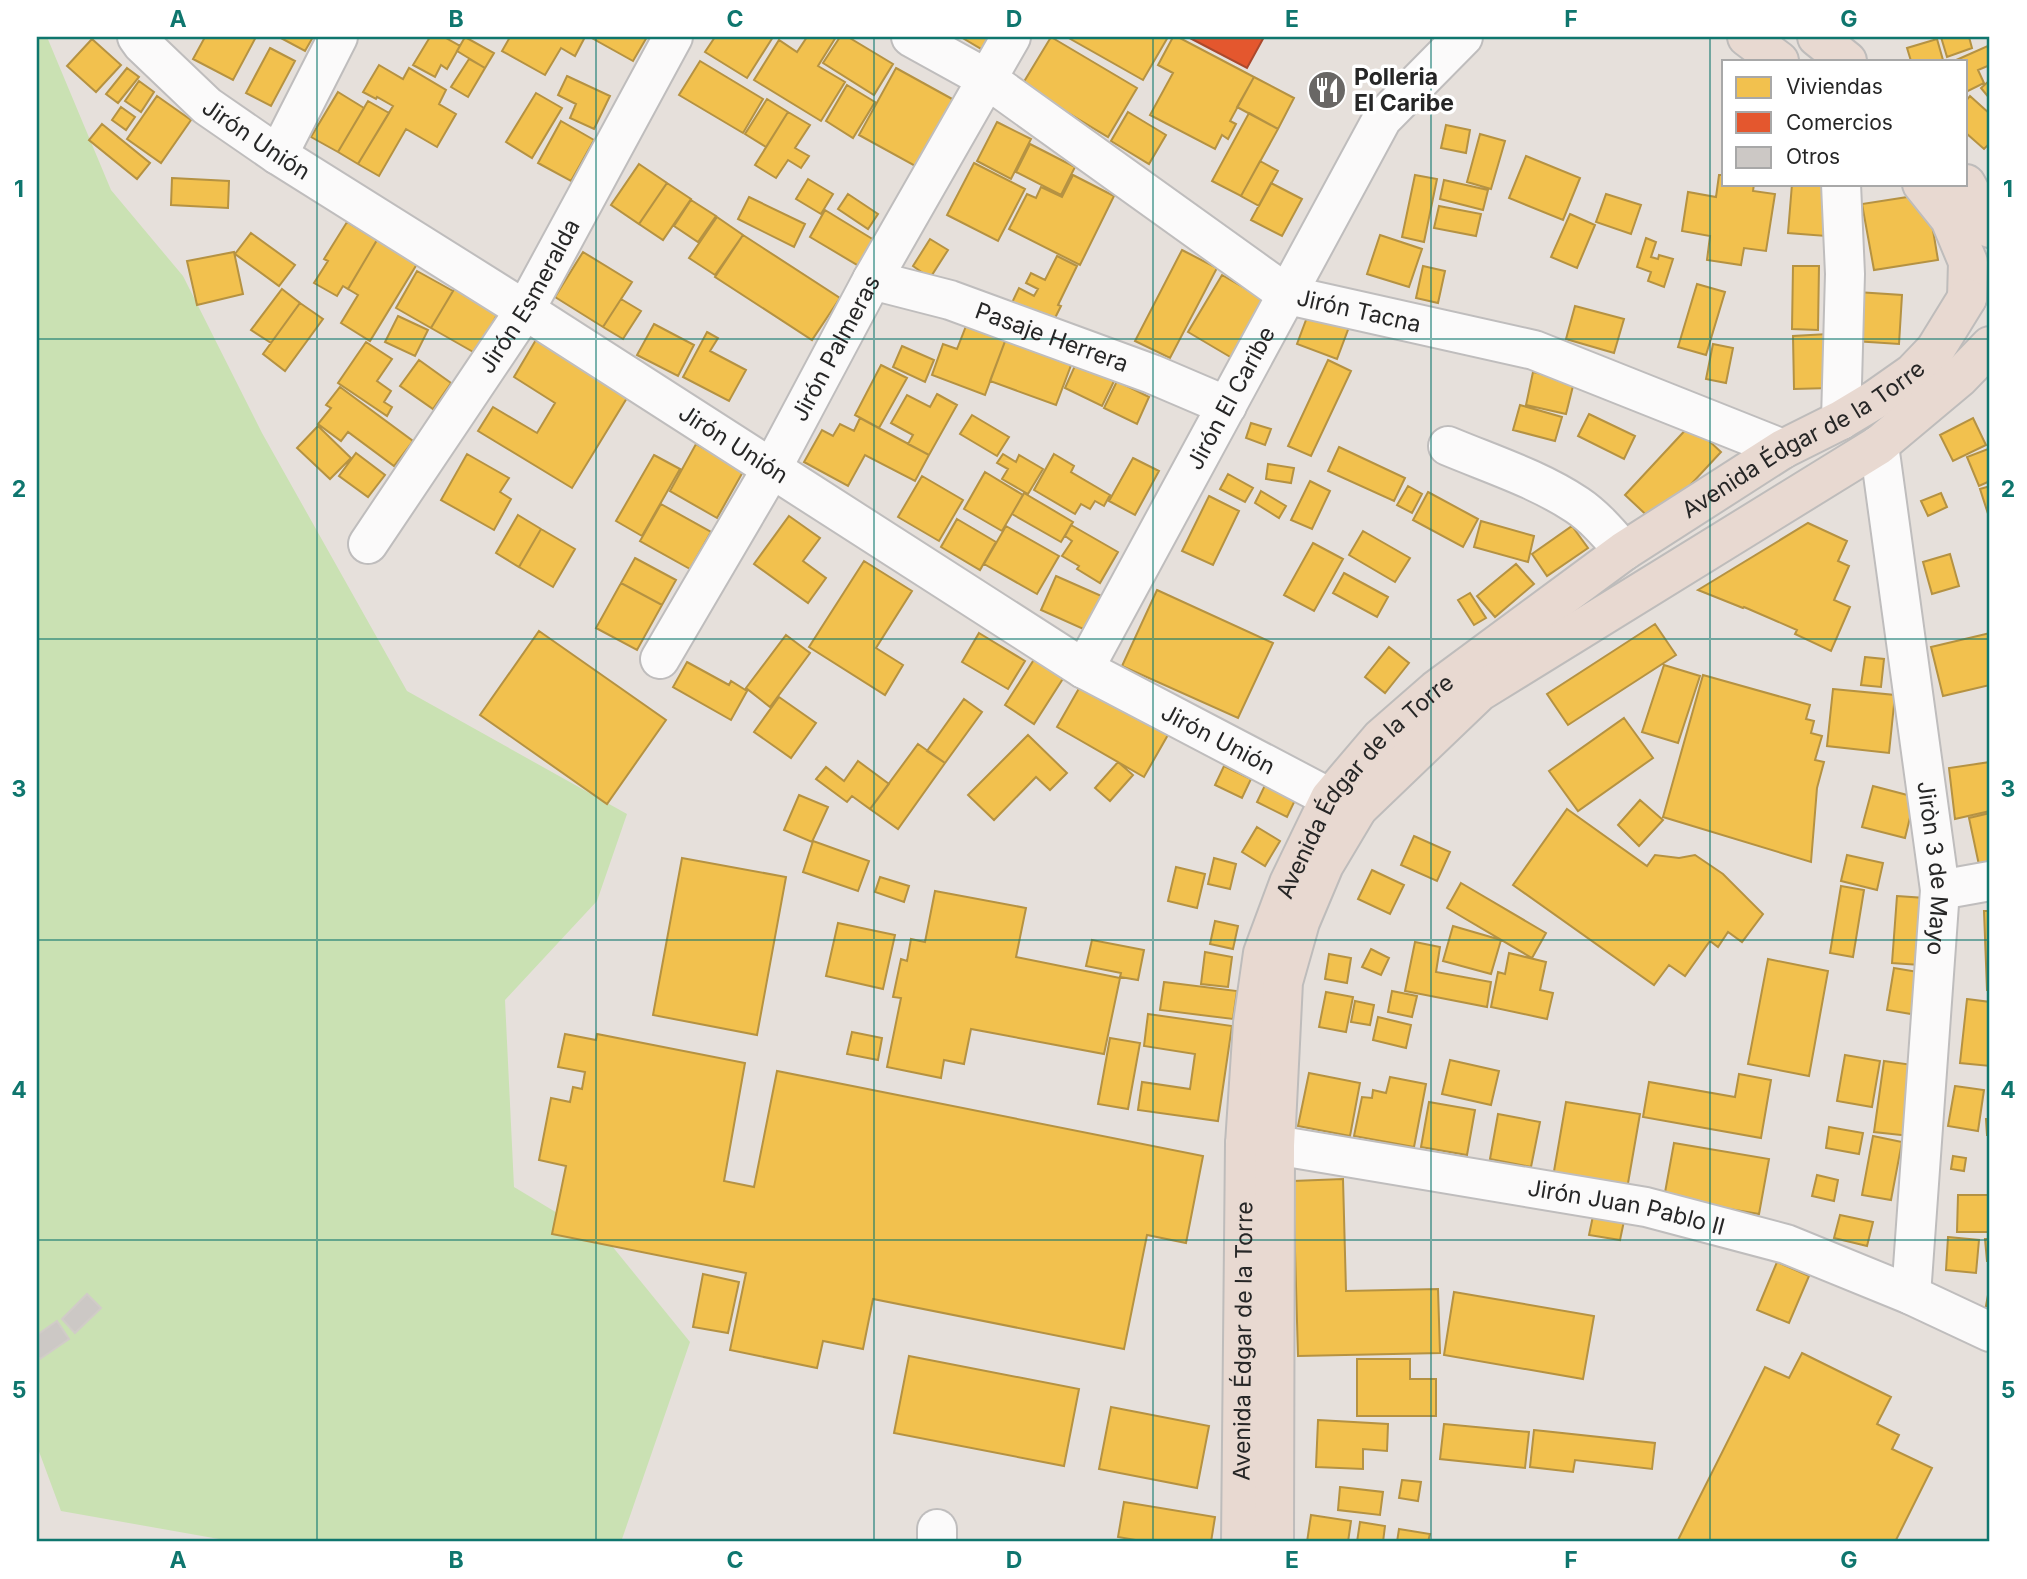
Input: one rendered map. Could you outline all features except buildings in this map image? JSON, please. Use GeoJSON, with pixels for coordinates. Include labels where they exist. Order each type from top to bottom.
{"type":"FeatureCollection","features":[{"type":"Feature","properties":{"kind":"highway"},"geometry":{"type":"LineString","coordinates":[[1747,37],[1778,60]]}},
{"type":"Feature","properties":{"kind":"highway"},"geometry":{"type":"LineString","coordinates":[[1924,186],[1950,219],[1968,262],[1979,300]]}},
{"type":"Feature","properties":{"kind":"highway"},"geometry":{"type":"LineString","coordinates":[[1967,186],[1990,228]]}},
{"type":"Feature","properties":{"kind":"highway","name":"Avenida Édgar de la Torre"},"geometry":{"type":"LineString","coordinates":[[1241,1542],[1260,1145],[1283,982],[1300,922],[1324,866],[1344,803],[1381,738],[1436,691],[1624,551],[1783,449],[1877,399],[1913,373],[1979,300]]}},
{"type":"Feature","properties":{"kind":"highway","name":"Avenida Édgar de la Torre"},"geometry":{"type":"LineString","coordinates":[[1344,803],[1479,692],[1879,445],[1959,378],[1990,346]]}},
{"type":"Feature","properties":{"kind":"highway","name":"Avenida Édgar de la Torre"},"geometry":{"type":"LineString","coordinates":[[1260,1145],[1274,1542]]}},
{"type":"Feature","properties":{"kind":"street","name":"Jirón Unión"},"geometry":{"type":"LineString","coordinates":[[137,37],[206,106],[278,155],[772,467],[1084,669],[1344,803]]}},
{"type":"Feature","properties":{"kind":"street"},"geometry":{"type":"LineString","coordinates":[[278,155],[338,37]]}},
{"type":"Feature","properties":{"kind":"street","name":"Jirón Esmeralda"},"geometry":{"type":"LineString","coordinates":[[368,544],[525,310],[673,37]]}},
{"type":"Feature","properties":{"kind":"street","name":"Jirón Tacna"},"geometry":{"type":"LineString","coordinates":[[911,37],[987,79],[1288,295],[1534,350],[1783,449]]}},
{"type":"Feature","properties":{"kind":"street","name":"Jirón Palmeras"},"geometry":{"type":"LineString","coordinates":[[660,659],[772,467],[872,281],[1011,37]]}},
{"type":"Feature","properties":{"kind":"street","name":"Jirón El Caribe"},"geometry":{"type":"LineString","coordinates":[[1084,669],[1382,120],[1463,37]]}},
{"type":"Feature","properties":{"kind":"street"},"geometry":{"type":"LineString","coordinates":[[1841,186],[1845,274],[1841,420]]}},
{"type":"Feature","properties":{"kind":"street","name":"Pasaje Herrera"},"geometry":{"type":"LineString","coordinates":[[872,281],[950,300],[1152,374],[1227,406]]}},
{"type":"Feature","properties":{"kind":"street","name":"Jiròn 3 de Mayo"},"geometry":{"type":"LineString","coordinates":[[1879,445],[1940,890],[1912,1295]]}},
{"type":"Feature","properties":{"kind":"street"},"geometry":{"type":"LineString","coordinates":[[1448,446],[1541,484],[1579,506],[1624,551]]}},
{"type":"Feature","properties":{"kind":"street"},"geometry":{"type":"LineString","coordinates":[[1940,890],[1990,881]]}},
{"type":"Feature","properties":{"kind":"street","name":"Jirón Juan Pablo II"},"geometry":{"type":"LineString","coordinates":[[1260,1145],[1646,1207],[1787,1244],[1912,1295],[1990,1332]]}},
{"type":"Feature","properties":{"kind":"green space"},"geometry":{"type":"Polygon","coordinates":[[[37,37],[47,37],[111,190],[183,276],[262,433],[407,691],[627,814],[597,901],[505,1000],[514,1187],[612,1246],[690,1342],[621,1542],[236,1542],[61,1511],[37,1446],[37,37]]]}},
{"type":"Feature","properties":{"kind":"place","name":"Polleria El Caribe"},"geometry":{"type":"Point","coordinates":[1327,90]}}]}
